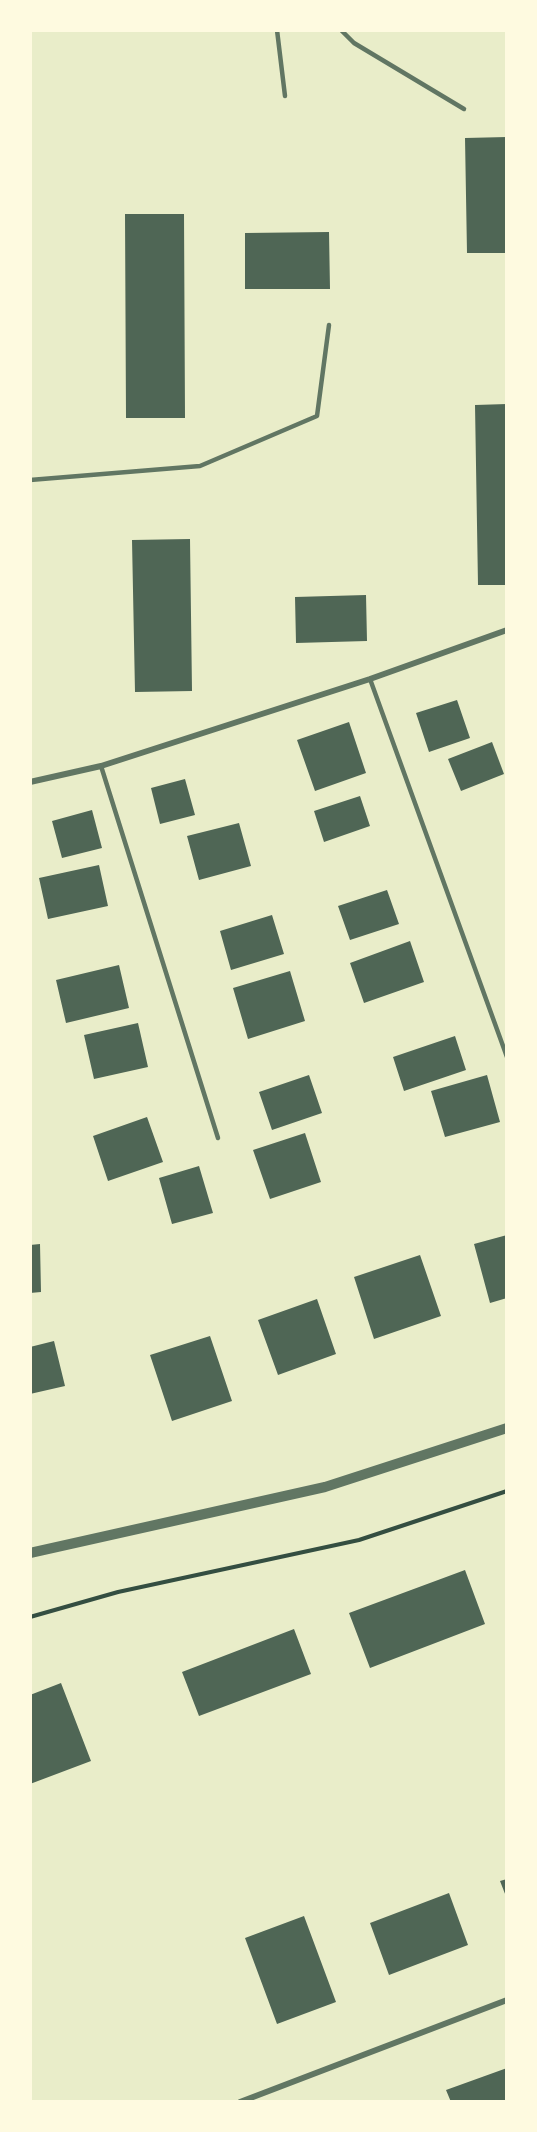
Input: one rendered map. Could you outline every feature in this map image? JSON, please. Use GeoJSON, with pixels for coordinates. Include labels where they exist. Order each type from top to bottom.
{"type":"FeatureCollection","features":[{"type":"Feature","properties":{"kind":"street"},"geometry":{"type":"LineString","coordinates":[[30,782],[101,766],[370,679],[507,630]]}},
{"type":"Feature","properties":{"kind":"street"},"geometry":{"type":"LineString","coordinates":[[30,1553],[325,1487],[507,1428]]}},
{"type":"Feature","properties":{"kind":"street"},"geometry":{"type":"LineString","coordinates":[[240,2102],[507,2000]]}},
{"type":"Feature","properties":{"kind":"lane"},"geometry":{"type":"LineString","coordinates":[[277,30],[285,96]]}},
{"type":"Feature","properties":{"kind":"lane"},"geometry":{"type":"LineString","coordinates":[[341,30],[354,43],[464,109]]}},
{"type":"Feature","properties":{"kind":"lane"},"geometry":{"type":"LineString","coordinates":[[30,480],[200,466],[317,416],[329,325]]}},
{"type":"Feature","properties":{"kind":"lane"},"geometry":{"type":"LineString","coordinates":[[370,679],[507,1057]]}},
{"type":"Feature","properties":{"kind":"lane"},"geometry":{"type":"LineString","coordinates":[[101,766],[218,1138]]}},
{"type":"Feature","properties":{"kind":"path"},"geometry":{"type":"LineString","coordinates":[[30,1617],[118,1592],[359,1540],[507,1491]]}},
{"type":"Feature","properties":{"kind":"building"},"geometry":{"type":"Polygon","coordinates":[[[507,137],[507,253],[467,253],[465,138],[507,137]]]}},
{"type":"Feature","properties":{"kind":"building"},"geometry":{"type":"Polygon","coordinates":[[[125,214],[184,214],[185,418],[126,418],[125,214]]]}},
{"type":"Feature","properties":{"kind":"building"},"geometry":{"type":"Polygon","coordinates":[[[329,232],[330,289],[245,289],[245,233],[329,232]]]}},
{"type":"Feature","properties":{"kind":"building"},"geometry":{"type":"Polygon","coordinates":[[[507,404],[507,585],[478,585],[475,405],[507,404]]]}},
{"type":"Feature","properties":{"kind":"building"},"geometry":{"type":"Polygon","coordinates":[[[190,539],[192,691],[135,692],[132,540],[190,539]]]}},
{"type":"Feature","properties":{"kind":"building"},"geometry":{"type":"Polygon","coordinates":[[[366,595],[367,641],[296,643],[295,597],[366,595]]]}},
{"type":"Feature","properties":{"kind":"building"},"geometry":{"type":"Polygon","coordinates":[[[457,700],[470,738],[429,752],[416,713],[457,700]]]}},
{"type":"Feature","properties":{"kind":"building"},"geometry":{"type":"Polygon","coordinates":[[[349,722],[366,773],[315,791],[297,740],[349,722]]]}},
{"type":"Feature","properties":{"kind":"building"},"geometry":{"type":"Polygon","coordinates":[[[492,742],[504,774],[461,791],[448,759],[492,742]]]}},
{"type":"Feature","properties":{"kind":"building"},"geometry":{"type":"Polygon","coordinates":[[[185,779],[195,815],[160,824],[151,788],[185,779]]]}},
{"type":"Feature","properties":{"kind":"building"},"geometry":{"type":"Polygon","coordinates":[[[360,796],[370,826],[324,842],[314,811],[360,796]]]}},
{"type":"Feature","properties":{"kind":"building"},"geometry":{"type":"Polygon","coordinates":[[[92,810],[102,848],[62,858],[52,821],[92,810]]]}},
{"type":"Feature","properties":{"kind":"building"},"geometry":{"type":"Polygon","coordinates":[[[239,823],[251,866],[199,880],[187,836],[239,823]]]}},
{"type":"Feature","properties":{"kind":"building"},"geometry":{"type":"Polygon","coordinates":[[[99,865],[108,906],[48,919],[39,878],[99,865]]]}},
{"type":"Feature","properties":{"kind":"building"},"geometry":{"type":"Polygon","coordinates":[[[387,890],[399,924],[350,940],[338,906],[387,890]]]}},
{"type":"Feature","properties":{"kind":"building"},"geometry":{"type":"Polygon","coordinates":[[[272,915],[284,954],[231,970],[220,931],[272,915]]]}},
{"type":"Feature","properties":{"kind":"building"},"geometry":{"type":"Polygon","coordinates":[[[410,941],[424,982],[364,1003],[350,963],[410,941]]]}},
{"type":"Feature","properties":{"kind":"building"},"geometry":{"type":"Polygon","coordinates":[[[119,965],[129,1008],[66,1023],[56,980],[119,965]]]}},
{"type":"Feature","properties":{"kind":"building"},"geometry":{"type":"Polygon","coordinates":[[[290,971],[305,1021],[248,1039],[233,988],[290,971]]]}},
{"type":"Feature","properties":{"kind":"building"},"geometry":{"type":"Polygon","coordinates":[[[138,1023],[148,1067],[94,1079],[84,1035],[138,1023]]]}},
{"type":"Feature","properties":{"kind":"building"},"geometry":{"type":"Polygon","coordinates":[[[455,1036],[466,1070],[404,1091],[393,1057],[455,1036]]]}},
{"type":"Feature","properties":{"kind":"building"},"geometry":{"type":"Polygon","coordinates":[[[309,1075],[322,1113],[272,1130],[259,1092],[309,1075]]]}},
{"type":"Feature","properties":{"kind":"building"},"geometry":{"type":"Polygon","coordinates":[[[487,1075],[500,1122],[445,1137],[431,1091],[487,1075]]]}},
{"type":"Feature","properties":{"kind":"building"},"geometry":{"type":"Polygon","coordinates":[[[147,1117],[163,1162],[108,1181],[93,1136],[147,1117]]]}},
{"type":"Feature","properties":{"kind":"building"},"geometry":{"type":"Polygon","coordinates":[[[305,1133],[321,1182],[270,1199],[253,1150],[305,1133]]]}},
{"type":"Feature","properties":{"kind":"building"},"geometry":{"type":"Polygon","coordinates":[[[199,1166],[213,1213],[172,1224],[159,1178],[199,1166]]]}},
{"type":"Feature","properties":{"kind":"building"},"geometry":{"type":"Polygon","coordinates":[[[507,1235],[507,1298],[490,1303],[474,1244],[507,1235]]]}},
{"type":"Feature","properties":{"kind":"building"},"geometry":{"type":"Polygon","coordinates":[[[40,1244],[41,1292],[30,1293],[30,1245],[40,1244]]]}},
{"type":"Feature","properties":{"kind":"building"},"geometry":{"type":"Polygon","coordinates":[[[420,1255],[441,1316],[374,1339],[354,1277],[420,1255]]]}},
{"type":"Feature","properties":{"kind":"building"},"geometry":{"type":"Polygon","coordinates":[[[317,1299],[336,1354],[278,1375],[258,1320],[317,1299]]]}},
{"type":"Feature","properties":{"kind":"building"},"geometry":{"type":"Polygon","coordinates":[[[210,1336],[232,1401],[172,1421],[150,1355],[210,1336]]]}},
{"type":"Feature","properties":{"kind":"building"},"geometry":{"type":"Polygon","coordinates":[[[54,1341],[65,1386],[30,1394],[30,1347],[54,1341]]]}},
{"type":"Feature","properties":{"kind":"building"},"geometry":{"type":"Polygon","coordinates":[[[465,1570],[485,1624],[370,1668],[349,1613],[465,1570]]]}},
{"type":"Feature","properties":{"kind":"building"},"geometry":{"type":"Polygon","coordinates":[[[294,1629],[311,1674],[199,1716],[182,1672],[294,1629]]]}},
{"type":"Feature","properties":{"kind":"building"},"geometry":{"type":"Polygon","coordinates":[[[61,1683],[91,1761],[30,1784],[30,1695],[61,1683]]]}},
{"type":"Feature","properties":{"kind":"building"},"geometry":{"type":"Polygon","coordinates":[[[507,1879],[507,1899],[500,1881],[507,1879]]]}},
{"type":"Feature","properties":{"kind":"building"},"geometry":{"type":"Polygon","coordinates":[[[449,1893],[468,1945],[389,1975],[370,1923],[449,1893]]]}},
{"type":"Feature","properties":{"kind":"building"},"geometry":{"type":"Polygon","coordinates":[[[304,1916],[336,2002],[277,2024],[245,1938],[304,1916]]]}},
{"type":"Feature","properties":{"kind":"building"},"geometry":{"type":"Polygon","coordinates":[[[507,2068],[507,2102],[451,2102],[446,2090],[507,2068]]]}}]}
